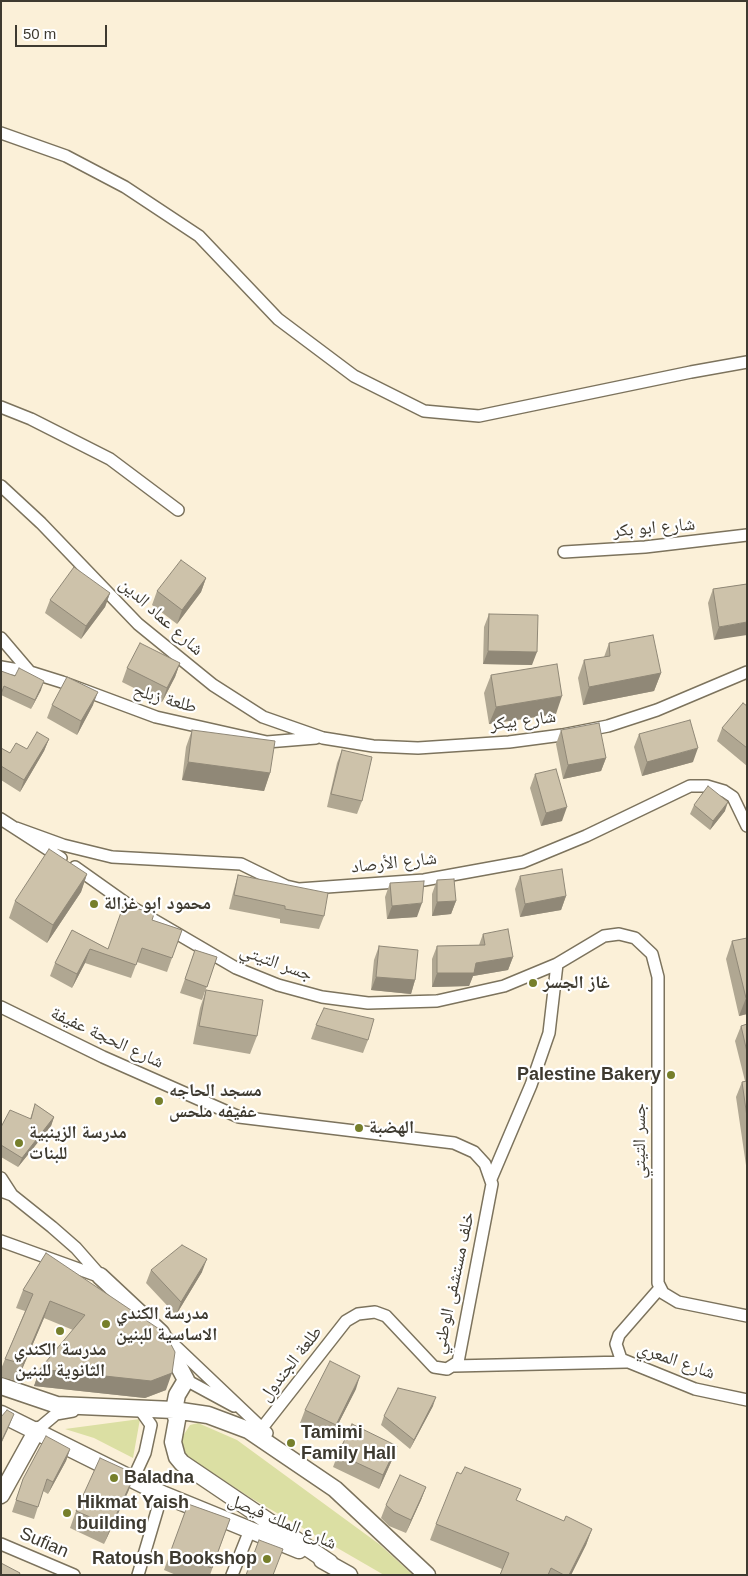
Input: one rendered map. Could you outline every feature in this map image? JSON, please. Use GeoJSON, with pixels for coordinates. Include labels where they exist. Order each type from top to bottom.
{"type":"FeatureCollection","features":[{"type":"Feature","properties":{"kind":"main road"},"geometry":{"type":"LineString","coordinates":[[100,1276],[161,1333],[186,1380],[177,1395],[174,1410],[177,1420],[174,1450],[182,1463],[328,1569]]}},
{"type":"Feature","properties":{"kind":"main road"},"geometry":{"type":"LineString","coordinates":[[1,1386],[57,1405],[174,1410],[208,1415],[248,1430],[335,1489],[427,1575]]}},
{"type":"Feature","properties":{"kind":"main road","name":"شارع الملك فيصل"},"geometry":{"type":"LineString","coordinates":[[1,1414],[37,1430],[162,1494],[250,1530],[328,1569],[349,1575]]}},
{"type":"Feature","properties":{"kind":"main road"},"geometry":{"type":"LineString","coordinates":[[1,1494],[37,1430]]}},
{"type":"Feature","properties":{"kind":"street"},"geometry":{"type":"LineString","coordinates":[[1,133],[66,156],[126,187],[199,236],[278,319],[354,376],[424,411],[479,416],[747,362]]}},
{"type":"Feature","properties":{"kind":"street"},"geometry":{"type":"LineString","coordinates":[[1,407],[31,419],[110,459],[178,510]]}},
{"type":"Feature","properties":{"kind":"street","name":"شارع عماد الدين"},"geometry":{"type":"LineString","coordinates":[[1,486],[41,522],[138,624],[213,685],[263,717],[323,738]]}},
{"type":"Feature","properties":{"kind":"street","name":"شارع ابو بكر"},"geometry":{"type":"LineString","coordinates":[[564,552],[645,547],[747,535]]}},
{"type":"Feature","properties":{"kind":"street"},"geometry":{"type":"LineString","coordinates":[[1,638],[30,672]]}},
{"type":"Feature","properties":{"kind":"street","name":"طلعة زبلح"},"geometry":{"type":"LineString","coordinates":[[1,667],[30,672],[166,719],[267,742],[323,738]]}},
{"type":"Feature","properties":{"kind":"street","name":"شارع بيكر"},"geometry":{"type":"LineString","coordinates":[[323,738],[373,746],[418,748],[509,742],[562,735],[608,726],[657,710],[747,672]]}},
{"type":"Feature","properties":{"kind":"street","name":"شارع الأرصاد"},"geometry":{"type":"LineString","coordinates":[[16,828],[63,845],[112,857],[241,864],[286,886],[299,889],[424,880],[523,862],[586,836],[690,786],[708,786],[728,794],[733,798],[747,826]]}},
{"type":"Feature","properties":{"kind":"street"},"geometry":{"type":"LineString","coordinates":[[1,820],[16,828]]}},
{"type":"Feature","properties":{"kind":"street","name":"جسر التيتي"},"geometry":{"type":"LineString","coordinates":[[16,828],[130,906],[215,957],[256,977],[300,992],[368,1003],[437,1001],[504,986],[557,964],[604,936],[619,934],[641,942],[655,961],[658,976],[657,1276],[660,1288]]}},
{"type":"Feature","properties":{"kind":"street","name":"خلف مستشفى الوطني"},"geometry":{"type":"LineString","coordinates":[[346,1321],[363,1312],[380,1314],[392,1321],[434,1367],[447,1369],[454,1366],[460,1357],[491,1179],[531,1085],[549,1033],[557,964]]}},
{"type":"Feature","properties":{"kind":"street","name":"شارع الحجة عفيفة"},"geometry":{"type":"LineString","coordinates":[[1,1007],[103,1058],[238,1117],[454,1144],[467,1148],[480,1157],[491,1179]]}},
{"type":"Feature","properties":{"kind":"street"},"geometry":{"type":"LineString","coordinates":[[1,1178],[6,1193],[76,1248],[100,1276],[249,1414],[292,1460]]}},
{"type":"Feature","properties":{"kind":"street"},"geometry":{"type":"LineString","coordinates":[[1,1241],[100,1276]]}},
{"type":"Feature","properties":{"kind":"street"},"geometry":{"type":"LineString","coordinates":[[660,1288],[669,1298],[678,1302],[747,1316]]}},
{"type":"Feature","properties":{"kind":"street","name":"شارع المعري"},"geometry":{"type":"LineString","coordinates":[[660,1288],[619,1335],[616,1351],[626,1362],[694,1389],[747,1400]]}},
{"type":"Feature","properties":{"kind":"street","name":"طلعة الجندول"},"geometry":{"type":"LineString","coordinates":[[262,1428],[346,1321]]}},
{"type":"Feature","properties":{"kind":"street"},"geometry":{"type":"LineString","coordinates":[[454,1366],[626,1362]]}},
{"type":"Feature","properties":{"kind":"street"},"geometry":{"type":"LineString","coordinates":[[186,1380],[249,1414]]}},
{"type":"Feature","properties":{"kind":"street"},"geometry":{"type":"LineString","coordinates":[[37,1430],[56,1414],[97,1406]]}},
{"type":"Feature","properties":{"kind":"street"},"geometry":{"type":"LineString","coordinates":[[133,1479],[146,1453],[150,1425],[139,1408]]}},
{"type":"Feature","properties":{"kind":"street"},"geometry":{"type":"LineString","coordinates":[[138,1575],[162,1494]]}},
{"type":"Feature","properties":{"kind":"street"},"geometry":{"type":"LineString","coordinates":[[232,1575],[250,1530]]}},
{"type":"Feature","properties":{"kind":"street","name":"Sufian"},"geometry":{"type":"LineString","coordinates":[[1,1544],[74,1575]]}},
{"type":"Feature","properties":{"kind":"green space"},"geometry":{"type":"Polygon","coordinates":[[[140,1419],[133,1458],[94,1438],[65,1429],[140,1419]]]}},
{"type":"Feature","properties":{"kind":"green space"},"geometry":{"type":"Polygon","coordinates":[[[198,1423],[237,1440],[379,1544],[413,1575],[384,1575],[251,1498],[184,1454],[179,1442],[190,1425],[198,1423]]]}},
{"type":"Feature","properties":{"kind":"building"},"geometry":{"type":"Polygon","coordinates":[[[181,560],[206,578],[182,610],[157,591],[181,560]]]}},
{"type":"Feature","properties":{"kind":"building"},"geometry":{"type":"Polygon","coordinates":[[[74,567],[110,593],[86,626],[50,600],[74,567]]]}},
{"type":"Feature","properties":{"kind":"building"},"geometry":{"type":"Polygon","coordinates":[[[747,584],[747,622],[719,627],[713,589],[747,584]]]}},
{"type":"Feature","properties":{"kind":"building"},"geometry":{"type":"Polygon","coordinates":[[[489,614],[538,615],[537,652],[488,651],[489,614]]]}},
{"type":"Feature","properties":{"kind":"building"},"geometry":{"type":"Polygon","coordinates":[[[653,635],[661,673],[589,687],[584,660],[610,656],[609,643],[653,635]]]}},
{"type":"Feature","properties":{"kind":"building"},"geometry":{"type":"Polygon","coordinates":[[[140,643],[180,663],[167,688],[127,668],[140,643]]]}},
{"type":"Feature","properties":{"kind":"building"},"geometry":{"type":"Polygon","coordinates":[[[557,664],[562,696],[496,707],[491,675],[557,664]]]}},
{"type":"Feature","properties":{"kind":"building"},"geometry":{"type":"Polygon","coordinates":[[[19,668],[44,681],[35,700],[4,686],[1,694],[1,671],[15,676],[19,668]]]}},
{"type":"Feature","properties":{"kind":"building"},"geometry":{"type":"Polygon","coordinates":[[[67,677],[98,692],[81,721],[52,705],[67,677]]]}},
{"type":"Feature","properties":{"kind":"building"},"geometry":{"type":"Polygon","coordinates":[[[743,703],[747,706],[747,748],[722,728],[743,703]]]}},
{"type":"Feature","properties":{"kind":"building"},"geometry":{"type":"Polygon","coordinates":[[[690,720],[698,748],[647,762],[639,734],[690,720]]]}},
{"type":"Feature","properties":{"kind":"building"},"geometry":{"type":"Polygon","coordinates":[[[599,723],[606,758],[568,765],[561,730],[599,723]]]}},
{"type":"Feature","properties":{"kind":"building"},"geometry":{"type":"Polygon","coordinates":[[[192,730],[275,741],[270,773],[188,762],[192,730]]]}},
{"type":"Feature","properties":{"kind":"building"},"geometry":{"type":"Polygon","coordinates":[[[37,732],[49,739],[24,780],[1,766],[1,748],[10,753],[16,743],[27,749],[37,732]]]}},
{"type":"Feature","properties":{"kind":"building"},"geometry":{"type":"Polygon","coordinates":[[[342,750],[372,757],[362,801],[331,794],[342,750]]]}},
{"type":"Feature","properties":{"kind":"building"},"geometry":{"type":"Polygon","coordinates":[[[556,769],[567,807],[546,813],[535,774],[556,769]]]}},
{"type":"Feature","properties":{"kind":"building"},"geometry":{"type":"Polygon","coordinates":[[[708,786],[728,802],[713,821],[694,805],[708,786]]]}},
{"type":"Feature","properties":{"kind":"building"},"geometry":{"type":"Polygon","coordinates":[[[49,849],[87,874],[53,925],[15,901],[49,849]]]}},
{"type":"Feature","properties":{"kind":"building"},"geometry":{"type":"Polygon","coordinates":[[[562,869],[566,896],[525,904],[520,876],[562,869]]]}},
{"type":"Feature","properties":{"kind":"building"},"geometry":{"type":"Polygon","coordinates":[[[238,875],[328,893],[324,916],[285,909],[285,906],[234,895],[238,875]]]}},
{"type":"Feature","properties":{"kind":"building"},"geometry":{"type":"Polygon","coordinates":[[[454,879],[456,901],[437,902],[437,880],[454,879]]]}},
{"type":"Feature","properties":{"kind":"building"},"geometry":{"type":"Polygon","coordinates":[[[424,881],[422,903],[392,906],[390,883],[424,881]]]}},
{"type":"Feature","properties":{"kind":"building"},"geometry":{"type":"Polygon","coordinates":[[[124,904],[154,914],[152,920],[182,930],[172,958],[142,948],[136,965],[90,949],[77,974],[55,963],[72,930],[108,949],[124,904]]]}},
{"type":"Feature","properties":{"kind":"building"},"geometry":{"type":"Polygon","coordinates":[[[508,929],[513,957],[476,963],[474,973],[437,973],[437,946],[485,945],[483,934],[508,929]]]}},
{"type":"Feature","properties":{"kind":"building"},"geometry":{"type":"Polygon","coordinates":[[[747,938],[747,998],[746,998],[732,941],[747,938]]]}},
{"type":"Feature","properties":{"kind":"building"},"geometry":{"type":"Polygon","coordinates":[[[379,946],[418,950],[415,980],[376,977],[379,946]]]}},
{"type":"Feature","properties":{"kind":"building"},"geometry":{"type":"Polygon","coordinates":[[[195,950],[217,957],[207,987],[185,979],[195,950]]]}},
{"type":"Feature","properties":{"kind":"building"},"geometry":{"type":"Polygon","coordinates":[[[206,990],[263,1000],[257,1036],[199,1026],[206,990]]]}},
{"type":"Feature","properties":{"kind":"building"},"geometry":{"type":"Polygon","coordinates":[[[324,1008],[374,1019],[368,1040],[316,1025],[324,1008]]]}},
{"type":"Feature","properties":{"kind":"building"},"geometry":{"type":"Polygon","coordinates":[[[747,1024],[747,1052],[741,1026],[747,1024]]]}},
{"type":"Feature","properties":{"kind":"building"},"geometry":{"type":"Polygon","coordinates":[[[747,1081],[747,1117],[742,1082],[747,1081]]]}},
{"type":"Feature","properties":{"kind":"building","name":"مدرسة الزينبية للبنات"},"geometry":{"type":"Polygon","coordinates":[[[35,1104],[54,1117],[22,1158],[1,1145],[1,1127],[10,1110],[31,1119],[35,1104]]]}},
{"type":"Feature","properties":{"kind":"building"},"geometry":{"type":"Polygon","coordinates":[[[182,1245],[207,1259],[181,1302],[151,1270],[182,1245]]]}},
{"type":"Feature","properties":{"kind":"building"},"geometry":{"type":"Polygon","coordinates":[[[46,1253],[165,1333],[175,1352],[172,1373],[151,1381],[40,1369],[85,1315],[50,1301],[23,1364],[5,1359],[33,1294],[23,1290],[46,1253]]]}},
{"type":"Feature","properties":{"kind":"building"},"geometry":{"type":"Polygon","coordinates":[[[330,1361],[360,1376],[336,1425],[305,1410],[330,1361]]]}},
{"type":"Feature","properties":{"kind":"building"},"geometry":{"type":"Polygon","coordinates":[[[398,1388],[436,1397],[414,1440],[384,1416],[398,1388]]]}},
{"type":"Feature","properties":{"kind":"building"},"geometry":{"type":"Polygon","coordinates":[[[7,1410],[14,1414],[1,1442],[1,1417],[7,1410]]]}},
{"type":"Feature","properties":{"kind":"building"},"geometry":{"type":"Polygon","coordinates":[[[352,1424],[397,1446],[383,1475],[338,1454],[352,1424]]]}},
{"type":"Feature","properties":{"kind":"building"},"geometry":{"type":"Polygon","coordinates":[[[46,1436],[70,1449],[53,1482],[47,1479],[38,1507],[16,1500],[23,1479],[46,1436]]]}},
{"type":"Feature","properties":{"kind":"building"},"geometry":{"type":"Polygon","coordinates":[[[100,1458],[135,1474],[111,1526],[76,1511],[100,1458]]]}},
{"type":"Feature","properties":{"kind":"building"},"geometry":{"type":"Polygon","coordinates":[[[465,1467],[521,1489],[516,1500],[564,1521],[566,1516],[592,1529],[569,1575],[564,1575],[551,1568],[548,1575],[500,1575],[509,1553],[436,1524],[457,1472],[461,1474],[465,1467]]]}},
{"type":"Feature","properties":{"kind":"building"},"geometry":{"type":"Polygon","coordinates":[[[400,1475],[426,1487],[411,1520],[394,1512],[386,1505],[400,1475]]]}},
{"type":"Feature","properties":{"kind":"building"},"geometry":{"type":"Polygon","coordinates":[[[188,1504],[230,1519],[212,1568],[170,1553],[188,1504]]]}},
{"type":"Feature","properties":{"kind":"building"},"geometry":{"type":"Polygon","coordinates":[[[259,1540],[283,1549],[273,1575],[246,1575],[259,1540]]]}},
{"type":"Feature","properties":{"kind":"building"},"geometry":{"type":"Polygon","coordinates":[[[1,1563],[20,1573],[19,1575],[1,1575],[1,1563]]]}},
{"type":"Feature","properties":{"kind":"place","name":"محمود ابو غزالة"},"geometry":{"type":"Point","coordinates":[94,904]}},
{"type":"Feature","properties":{"kind":"place","name":"غاز الجسر"},"geometry":{"type":"Point","coordinates":[533,983]}},
{"type":"Feature","properties":{"kind":"place","name":"Palestine Bakery"},"geometry":{"type":"Point","coordinates":[671,1075]}},
{"type":"Feature","properties":{"kind":"place","name":"مسجد الحاجه عفيفه ملحس"},"geometry":{"type":"Point","coordinates":[159,1101]}},
{"type":"Feature","properties":{"kind":"place","name":"الهضبة"},"geometry":{"type":"Point","coordinates":[359,1128]}},
{"type":"Feature","properties":{"kind":"place","name":"مدرسة الزينبية للبنات"},"geometry":{"type":"Point","coordinates":[19,1143]}},
{"type":"Feature","properties":{"kind":"place","name":"مدرسة الكندي الاساسية للبنين"},"geometry":{"type":"Point","coordinates":[106,1324]}},
{"type":"Feature","properties":{"kind":"place","name":"مدرسة الكندي الثانوية للبنين"},"geometry":{"type":"Point","coordinates":[60,1331]}},
{"type":"Feature","properties":{"kind":"place","name":"Tamimi Family Hall"},"geometry":{"type":"Point","coordinates":[291,1443]}},
{"type":"Feature","properties":{"kind":"place","name":"Baladna"},"geometry":{"type":"Point","coordinates":[114,1478]}},
{"type":"Feature","properties":{"kind":"place","name":"Hikmat Yaish building"},"geometry":{"type":"Point","coordinates":[67,1513]}},
{"type":"Feature","properties":{"kind":"place","name":"Ratoush Bookshop"},"geometry":{"type":"Point","coordinates":[267,1559]}}]}
